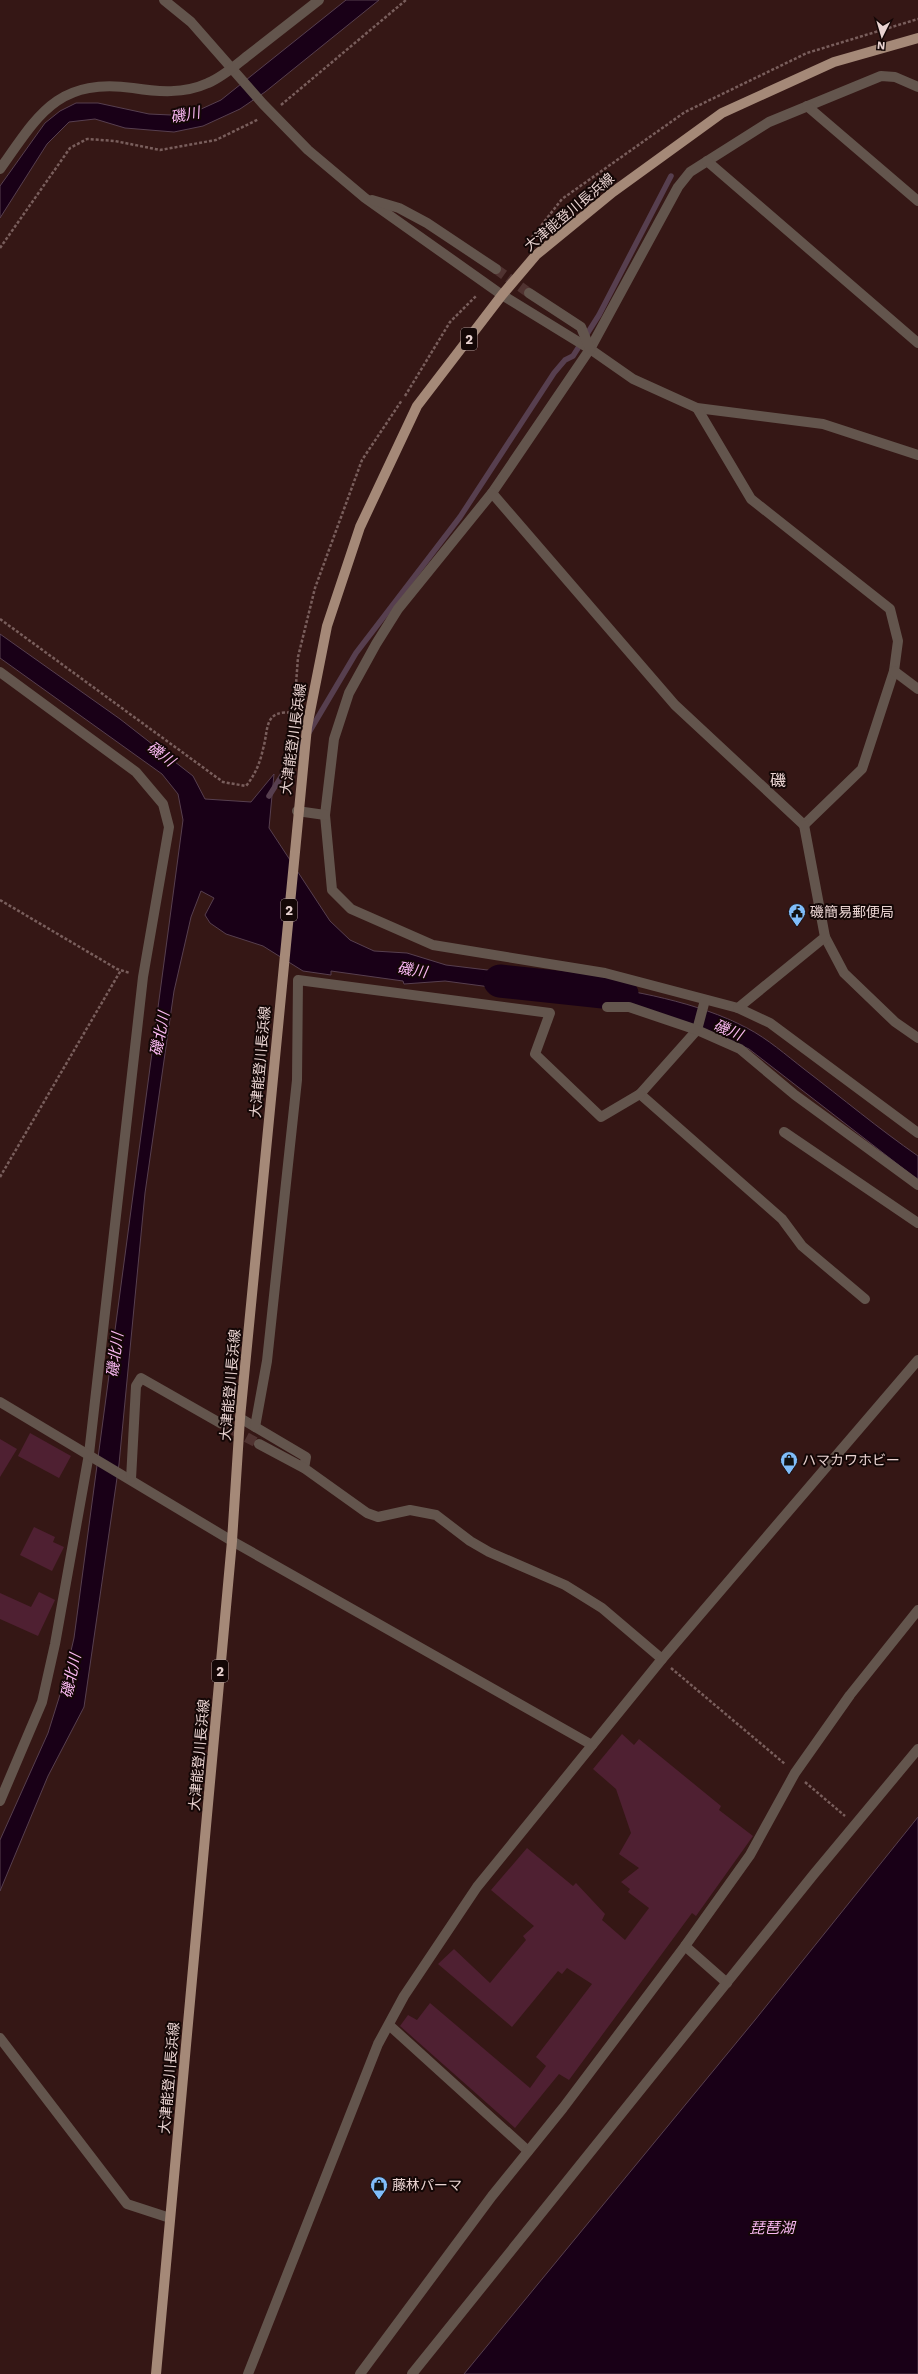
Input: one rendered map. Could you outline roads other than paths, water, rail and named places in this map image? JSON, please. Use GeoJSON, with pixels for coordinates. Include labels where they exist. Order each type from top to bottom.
{"type":"FeatureCollection","features":[{"type":"Feature","properties":{"kind":"main road","name":"大津能登川長浜線"},"geometry":{"type":"LineString","coordinates":[[156,2374],[232,1541],[240,1418],[295,852],[297,811],[309,715],[326,626],[360,527],[417,406],[502,295],[536,255],[613,192],[722,113],[834,62],[918,38]]}},
{"type":"Feature","properties":{"kind":"street"},"geometry":{"type":"LineString","coordinates":[[164,0],[191,22],[263,104],[308,150],[364,198],[502,295],[590,349],[633,379],[697,408],[823,424],[918,455]]}},
{"type":"Feature","properties":{"kind":"street"},"geometry":{"type":"LineString","coordinates":[[0,169],[37,117],[61,97],[92,86],[122,87],[157,92],[184,90],[208,83],[231,68],[319,0]]}},
{"type":"Feature","properties":{"kind":"street"},"geometry":{"type":"LineString","coordinates":[[918,87],[895,77],[881,76],[769,122],[690,172],[678,187],[590,349],[492,493],[398,609],[376,644],[349,693],[334,739],[324,815],[332,890],[351,909],[433,945],[605,973],[704,1003],[738,1008],[770,1023],[918,1133]]}},
{"type":"Feature","properties":{"kind":"street"},"geometry":{"type":"LineString","coordinates":[[807,106],[918,201]]}},
{"type":"Feature","properties":{"kind":"street"},"geometry":{"type":"LineString","coordinates":[[707,161],[918,342]]}},
{"type":"Feature","properties":{"kind":"street"},"geometry":{"type":"LineString","coordinates":[[364,198],[399,208],[427,223],[496,269]]}},
{"type":"Feature","properties":{"kind":"street"},"geometry":{"type":"LineString","coordinates":[[529,293],[581,327],[590,349]]}},
{"type":"Feature","properties":{"kind":"street"},"geometry":{"type":"LineString","coordinates":[[697,408],[751,499],[890,609],[898,641],[894,671],[862,769],[804,825]]}},
{"type":"Feature","properties":{"kind":"street"},"geometry":{"type":"LineString","coordinates":[[492,493],[675,705],[804,825],[825,937],[844,973],[895,1022],[918,1038]]}},
{"type":"Feature","properties":{"kind":"street"},"geometry":{"type":"LineString","coordinates":[[894,671],[918,689]]}},
{"type":"Feature","properties":{"kind":"street"},"geometry":{"type":"LineString","coordinates":[[0,672],[136,772],[163,804],[168,827],[143,977],[93,1456],[42,1702],[0,1800]]}},
{"type":"Feature","properties":{"kind":"street"},"geometry":{"type":"LineString","coordinates":[[297,811],[324,815]]}},
{"type":"Feature","properties":{"kind":"street"},"geometry":{"type":"LineString","coordinates":[[738,1008],[825,937]]}},
{"type":"Feature","properties":{"kind":"street"},"geometry":{"type":"LineString","coordinates":[[254,1427],[267,1361],[297,1080],[298,980],[550,1013],[535,1054],[601,1117],[640,1094],[698,1026],[704,1003]]}},
{"type":"Feature","properties":{"kind":"street"},"geometry":{"type":"LineString","coordinates":[[607,1006],[629,1007],[698,1026],[740,1049],[795,1095],[918,1185]]}},
{"type":"Feature","properties":{"kind":"street"},"geometry":{"type":"LineString","coordinates":[[640,1094],[782,1219],[802,1246],[865,1299]]}},
{"type":"Feature","properties":{"kind":"street"},"geometry":{"type":"LineString","coordinates":[[784,1132],[918,1223]]}},
{"type":"Feature","properties":{"kind":"street"},"geometry":{"type":"LineString","coordinates":[[248,2374],[378,2044],[431,1954],[477,1887],[662,1659],[918,1360]]}},
{"type":"Feature","properties":{"kind":"street"},"geometry":{"type":"LineString","coordinates":[[128,1477],[136,1386],[141,1378],[220,1423]]}},
{"type":"Feature","properties":{"kind":"street"},"geometry":{"type":"LineString","coordinates":[[0,1402],[93,1456],[232,1541],[592,1745]]}},
{"type":"Feature","properties":{"kind":"street"},"geometry":{"type":"LineString","coordinates":[[240,1418],[306,1457],[304,1468]]}},
{"type":"Feature","properties":{"kind":"street"},"geometry":{"type":"LineString","coordinates":[[259,1444],[304,1468],[367,1513],[378,1517],[410,1510],[436,1515],[470,1541],[489,1552],[565,1584],[602,1608],[662,1659]]}},
{"type":"Feature","properties":{"kind":"street"},"geometry":{"type":"LineString","coordinates":[[360,2374],[492,2196],[685,1946],[750,1855],[795,1773],[850,1695],[918,1610]]}},
{"type":"Feature","properties":{"kind":"street"},"geometry":{"type":"LineString","coordinates":[[412,2374],[727,1982],[918,1749]]}},
{"type":"Feature","properties":{"kind":"street"},"geometry":{"type":"LineString","coordinates":[[685,1946],[727,1982]]}},
{"type":"Feature","properties":{"kind":"street"},"geometry":{"type":"LineString","coordinates":[[389,2025],[528,2151]]}},
{"type":"Feature","properties":{"kind":"street"},"geometry":{"type":"LineString","coordinates":[[0,2038],[127,2204],[170,2218]]}},
{"type":"Feature","properties":{"kind":"water"},"geometry":{"type":"Polygon","coordinates":[[[346,0],[379,0],[265,92],[240,109],[203,126],[174,132],[125,128],[95,119],[69,122],[47,144],[0,218],[0,186],[45,123],[60,111],[76,103],[98,103],[149,114],[171,115],[199,110],[221,100],[346,0]]]}},
{"type":"Feature","properties":{"kind":"water","name":"磯北川"},"geometry":{"type":"Polygon","coordinates":[[[0,634],[120,719],[193,776],[205,799],[251,802],[274,774],[269,828],[330,921],[350,940],[374,951],[407,953],[446,965],[529,975],[528,979],[546,981],[543,994],[445,981],[404,984],[403,981],[331,971],[331,975],[303,971],[263,946],[226,934],[210,923],[205,915],[214,898],[201,891],[191,917],[174,991],[145,1193],[119,1464],[84,1707],[48,1776],[0,1891],[0,1840],[48,1733],[63,1685],[74,1638],[183,820],[178,794],[162,774],[0,658],[0,634]]]}},
{"type":"Feature","properties":{"kind":"water"},"geometry":{"type":"Polygon","coordinates":[[[577,983],[642,993],[686,1004],[728,1019],[755,1032],[777,1047],[903,1146],[918,1156],[918,1180],[749,1049],[700,1027],[620,1002],[575,998],[577,983]]]}},
{"type":"Feature","properties":{"kind":"water","name":"琵琶湖"},"geometry":{"type":"Polygon","coordinates":[[[918,1817],[918,2374],[464,2374],[755,2020],[918,1817]]]}},
{"type":"Feature","properties":{"kind":"waterway"},"geometry":{"type":"LineString","coordinates":[[308,734],[356,653],[460,517],[554,373],[565,360],[573,356],[599,315],[671,176]]}},
{"type":"Feature","properties":{"kind":"waterway"},"geometry":{"type":"LineString","coordinates":[[269,796],[304,741]]}},
{"type":"Feature","properties":{"kind":"waterway","name":"磯川"},"geometry":{"type":"LineString","coordinates":[[500,981],[622,994]]}},
{"type":"Feature","properties":{"kind":"tunnel"},"geometry":{"type":"LineString","coordinates":[[496,269],[529,293]]}},
{"type":"Feature","properties":{"kind":"tunnel"},"geometry":{"type":"LineString","coordinates":[[220,1423],[259,1444]]}},
{"type":"Feature","properties":{"kind":"place","name":"磯簡易郵便局"},"geometry":{"type":"Point","coordinates":[797,927]}},
{"type":"Feature","properties":{"kind":"place","name":"ハマカワホビー"},"geometry":{"type":"Point","coordinates":[789,1475]}},
{"type":"Feature","properties":{"kind":"place","name":"藤林パーマ"},"geometry":{"type":"Point","coordinates":[379,2200]}},
{"type":"Feature","properties":{"kind":"district","name":"磯"},"geometry":{"type":"Point","coordinates":[778,780]}}]}
